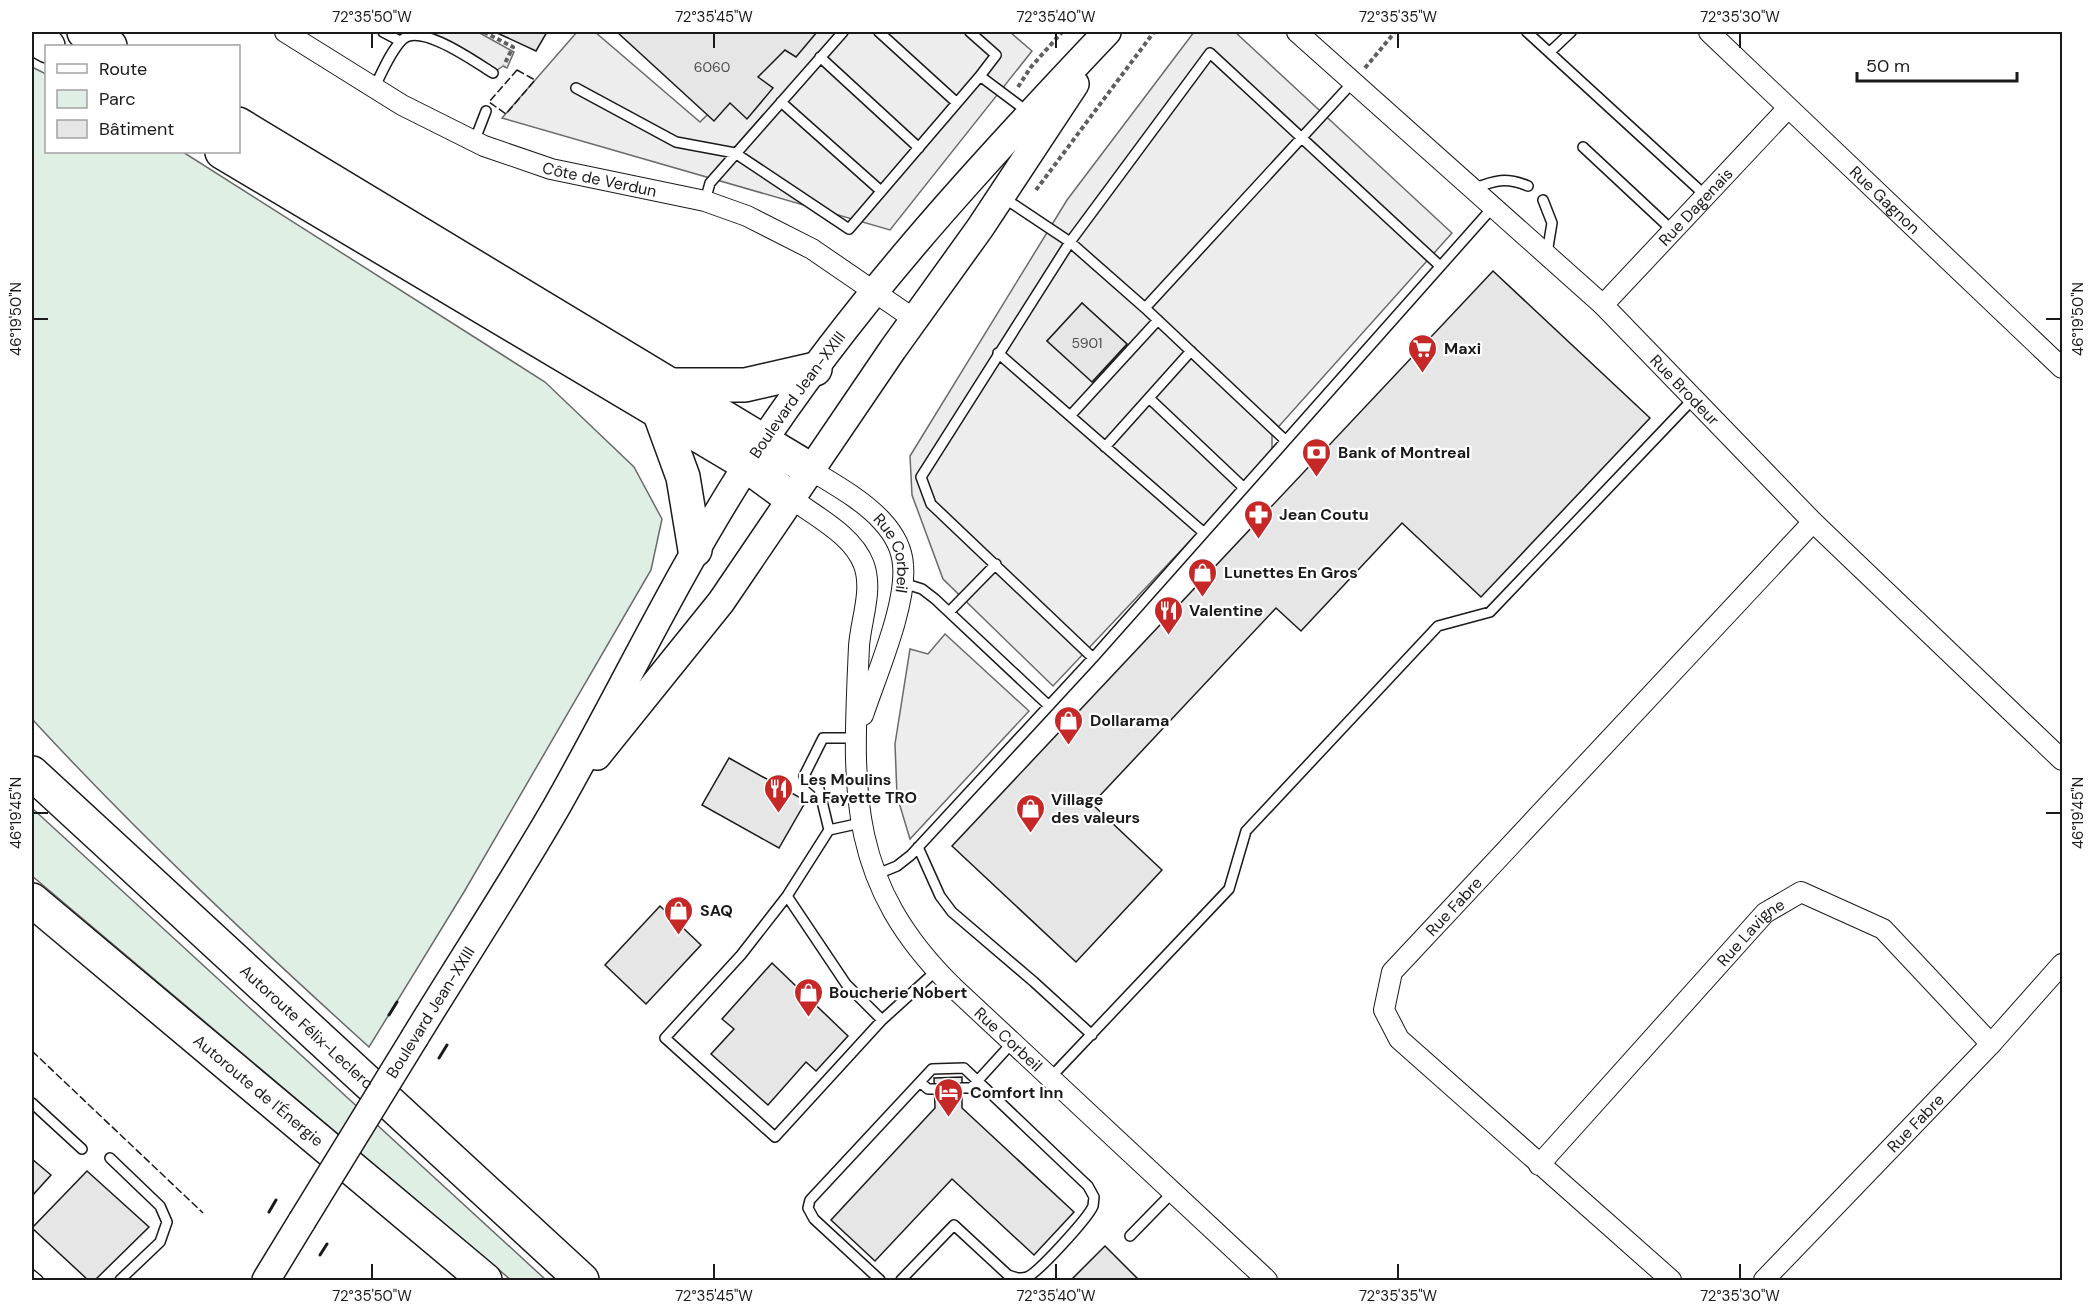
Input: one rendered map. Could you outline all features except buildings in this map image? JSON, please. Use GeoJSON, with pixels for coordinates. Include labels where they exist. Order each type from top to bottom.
{"type":"FeatureCollection","features":[{"type":"Feature","properties":{"kind":"highway"},"geometry":{"type":"LineString","coordinates":[[84,32],[108,45]]}},
{"type":"Feature","properties":{"kind":"highway"},"geometry":{"type":"LineString","coordinates":[[32,37],[46,45]]}},
{"type":"Feature","properties":{"kind":"highway"},"geometry":{"type":"LineString","coordinates":[[240,125],[673,384],[755,454],[791,498]]}},
{"type":"Feature","properties":{"kind":"highway"},"geometry":{"type":"LineString","coordinates":[[224,153],[660,414],[755,454],[811,470]]}},
{"type":"Feature","properties":{"kind":"highway"},"geometry":{"type":"LineString","coordinates":[[673,384],[745,385],[815,369]]}},
{"type":"Feature","properties":{"kind":"highway"},"geometry":{"type":"LineString","coordinates":[[660,414],[683,477],[694,550]]}},
{"type":"Feature","properties":{"kind":"highway","name":"Autoroute Félix-Leclerc"},"geometry":{"type":"LineString","coordinates":[[32,773],[582,1281]]}},
{"type":"Feature","properties":{"kind":"highway","name":"Autoroute de l'Énergie"},"geometry":{"type":"LineString","coordinates":[[32,900],[484,1281]]}},
{"type":"Feature","properties":{"kind":"street","name":"Côte de Verdun"},"geometry":{"type":"LineString","coordinates":[[285,32],[374,88],[474,142],[551,169],[705,201],[734,210],[781,232],[914,319]]}},
{"type":"Feature","properties":{"kind":"street","name":"Boulevard Jean-XXIII"},"geometry":{"type":"LineString","coordinates":[[266,1281],[557,806],[694,550],[755,454],[815,369],[875,292],[1038,120],[1108,32]]}},
{"type":"Feature","properties":{"kind":"street","name":"Rue Brodeur"},"geometry":{"type":"LineString","coordinates":[[1298,32],[1603,306],[1813,522],[2062,760]]}},
{"type":"Feature","properties":{"kind":"street","name":"Rue Gagnon"},"geometry":{"type":"LineString","coordinates":[[1709,32],[2062,368]]}},
{"type":"Feature","properties":{"kind":"street","name":"Rue Dagenais"},"geometry":{"type":"LineString","coordinates":[[1603,306],[1788,108]]}},
{"type":"Feature","properties":{"kind":"street","name":"Boulevard Jean-XXIII"},"geometry":{"type":"LineString","coordinates":[[557,806],[721,602],[1001,196],[1038,120]]}},
{"type":"Feature","properties":{"kind":"street","name":"Rue Corbeil"},"geometry":{"type":"LineString","coordinates":[[811,470],[867,508],[885,525],[899,548],[903,583],[855,738]]}},
{"type":"Feature","properties":{"kind":"street","name":"Rue Corbeil"},"geometry":{"type":"LineString","coordinates":[[791,498],[856,549],[864,566],[867,590],[860,630],[855,738],[856,790],[861,823],[875,875],[902,928],[936,971],[1267,1281]]}},
{"type":"Feature","properties":{"kind":"street","name":"Rue Fabre"},"geometry":{"type":"LineString","coordinates":[[1671,1281],[1399,1039],[1384,1010],[1392,972],[1813,522]]}},
{"type":"Feature","properties":{"kind":"street","name":"Rue Lavigne"},"geometry":{"type":"LineString","coordinates":[[1539,1165],[1765,913],[1801,892],[1883,929],[1991,1044]]}},
{"type":"Feature","properties":{"kind":"street","name":"Rue Fabre"},"geometry":{"type":"LineString","coordinates":[[1764,1281],[1991,1044],[2062,964]]}},
{"type":"Feature","properties":{"kind":"lane"},"geometry":{"type":"LineString","coordinates":[[383,32],[400,41]]}},
{"type":"Feature","properties":{"kind":"lane"},"geometry":{"type":"LineString","coordinates":[[705,201],[710,183],[843,32]]}},
{"type":"Feature","properties":{"kind":"lane"},"geometry":{"type":"LineString","coordinates":[[879,32],[957,103]]}},
{"type":"Feature","properties":{"kind":"lane"},"geometry":{"type":"LineString","coordinates":[[576,87],[676,142],[735,153],[849,229],[996,56],[970,32]]}},
{"type":"Feature","properties":{"kind":"lane"},"geometry":{"type":"LineString","coordinates":[[1527,32],[1706,196]]}},
{"type":"Feature","properties":{"kind":"lane"},"geometry":{"type":"LineString","coordinates":[[1550,52],[1571,32]]}},
{"type":"Feature","properties":{"kind":"lane"},"geometry":{"type":"LineString","coordinates":[[374,88],[400,41],[412,34],[426,36],[493,73]]}},
{"type":"Feature","properties":{"kind":"lane"},"geometry":{"type":"LineString","coordinates":[[1093,658],[931,504],[921,477],[1070,242],[1210,53],[1439,265]]}},
{"type":"Feature","properties":{"kind":"lane"},"geometry":{"type":"LineString","coordinates":[[820,57],[919,148]]}},
{"type":"Feature","properties":{"kind":"lane"},"geometry":{"type":"LineString","coordinates":[[980,76],[1038,120]]}},
{"type":"Feature","properties":{"kind":"lane"},"geometry":{"type":"LineString","coordinates":[[1145,308],[1353,82]]}},
{"type":"Feature","properties":{"kind":"lane"},"geometry":{"type":"LineString","coordinates":[[781,102],[881,191]]}},
{"type":"Feature","properties":{"kind":"lane"},"geometry":{"type":"LineString","coordinates":[[474,142],[486,111]]}},
{"type":"Feature","properties":{"kind":"lane"},"geometry":{"type":"LineString","coordinates":[[1583,147],[1673,231]]}},
{"type":"Feature","properties":{"kind":"lane"},"geometry":{"type":"LineString","coordinates":[[1473,189],[1499,178],[1512,179],[1528,186]]}},
{"type":"Feature","properties":{"kind":"lane"},"geometry":{"type":"LineString","coordinates":[[1001,196],[1070,242],[1145,308],[1285,440]]}},
{"type":"Feature","properties":{"kind":"lane"},"geometry":{"type":"LineString","coordinates":[[1543,200],[1552,223],[1547,255]]}},
{"type":"Feature","properties":{"kind":"lane"},"geometry":{"type":"LineString","coordinates":[[875,875],[900,863],[918,848],[1093,658],[1439,265],[1493,207]]}},
{"type":"Feature","properties":{"kind":"lane"},"geometry":{"type":"LineString","coordinates":[[1070,416],[1158,320]]}},
{"type":"Feature","properties":{"kind":"lane"},"geometry":{"type":"LineString","coordinates":[[1106,447],[1191,351]]}},
{"type":"Feature","properties":{"kind":"lane"},"geometry":{"type":"LineString","coordinates":[[998,353],[1203,532]]}},
{"type":"Feature","properties":{"kind":"lane"},"geometry":{"type":"LineString","coordinates":[[1149,398],[1243,487]]}},
{"type":"Feature","properties":{"kind":"lane"},"geometry":{"type":"LineString","coordinates":[[1050,1078],[1229,889],[1246,831],[1430,634],[1438,626],[1490,612],[1694,398]]}},
{"type":"Feature","properties":{"kind":"lane"},"geometry":{"type":"LineString","coordinates":[[949,612],[996,564]]}},
{"type":"Feature","properties":{"kind":"lane"},"geometry":{"type":"LineString","coordinates":[[903,583],[922,589],[1049,706]]}},
{"type":"Feature","properties":{"kind":"lane"},"geometry":{"type":"LineString","coordinates":[[829,830],[819,789],[804,776],[823,738],[855,738]]}},
{"type":"Feature","properties":{"kind":"lane"},"geometry":{"type":"LineString","coordinates":[[861,823],[829,830],[787,896],[741,955],[665,1038],[775,1137],[882,1020],[936,971]]}},
{"type":"Feature","properties":{"kind":"lane"},"geometry":{"type":"LineString","coordinates":[[918,848],[940,896],[952,912],[1035,981],[1092,1035]]}},
{"type":"Feature","properties":{"kind":"lane"},"geometry":{"type":"LineString","coordinates":[[787,896],[846,984],[882,1020]]}},
{"type":"Feature","properties":{"kind":"lane"},"geometry":{"type":"LineString","coordinates":[[962,1088],[971,1088],[1012,1043]]}},
{"type":"Feature","properties":{"kind":"lane"},"geometry":{"type":"LineString","coordinates":[[880,1281],[813,1219],[809,1212],[809,1203],[933,1069],[964,1068],[1088,1186],[1094,1197],[1093,1206],[1041,1266],[1028,1277],[1018,1278],[1008,1275],[954,1225],[901,1281]]}},
{"type":"Feature","properties":{"kind":"lane"},"geometry":{"type":"LineString","coordinates":[[920,1082],[928,1089],[935,1089]]}},
{"type":"Feature","properties":{"kind":"lane"},"geometry":{"type":"LineString","coordinates":[[32,1103],[82,1149]]}},
{"type":"Feature","properties":{"kind":"lane"},"geometry":{"type":"LineString","coordinates":[[110,1158],[160,1206],[167,1222],[160,1242],[120,1281]]}},
{"type":"Feature","properties":{"kind":"lane"},"geometry":{"type":"LineString","coordinates":[[1130,1236],[1173,1192]]}},
{"type":"Feature","properties":{"kind":"lane"},"geometry":{"type":"LineString","coordinates":[[32,1275],[38,1281]]}},
{"type":"Feature","properties":{"kind":"path"},"geometry":{"type":"LineString","coordinates":[[484,32],[513,47]]}},
{"type":"Feature","properties":{"kind":"path"},"geometry":{"type":"LineString","coordinates":[[1023,78],[1062,32]]}},
{"type":"Feature","properties":{"kind":"path"},"geometry":{"type":"LineString","coordinates":[[1032,195],[1154,32]]}},
{"type":"Feature","properties":{"kind":"path"},"geometry":{"type":"LineString","coordinates":[[1353,82],[1395,32]]}},
{"type":"Feature","properties":{"kind":"path"},"geometry":{"type":"LineString","coordinates":[[1048,47],[1055,53]]}},
{"type":"Feature","properties":{"kind":"green space"},"geometry":{"type":"Polygon","coordinates":[[[32,67],[45,74],[45,153],[185,153],[545,382],[634,467],[662,519],[651,570],[464,892],[369,1047],[196,886],[32,719],[32,67]]]}},
{"type":"Feature","properties":{"kind":"green space"},"geometry":{"type":"Polygon","coordinates":[[[32,808],[546,1280],[511,1280],[32,876],[32,808]]]}},
{"type":"Feature","properties":{"kind":"shaded area"},"geometry":{"type":"Polygon","coordinates":[[[429,32],[478,32],[514,52],[507,68],[503,66],[493,73],[426,36],[429,32]]]}},
{"type":"Feature","properties":{"kind":"shaded area"},"geometry":{"type":"Polygon","coordinates":[[[577,32],[595,32],[700,122],[791,32],[1010,32],[1032,51],[890,230],[502,118],[577,32]]]}},
{"type":"Feature","properties":{"kind":"shaded area"},"geometry":{"type":"Polygon","coordinates":[[[1194,32],[1235,32],[1452,233],[1272,434],[1272,454],[1053,686],[943,579],[912,495],[910,456],[1067,200],[1194,32]],[[1082,303],[1047,341],[1093,382],[1127,344],[1082,303]]]}},
{"type":"Feature","properties":{"kind":"shaded area"},"geometry":{"type":"Polygon","coordinates":[[[945,634],[1029,711],[910,839],[897,796],[895,744],[910,649],[928,654],[945,634]]]}},
{"type":"Feature","properties":{"kind":"fence"},"geometry":{"type":"LineString","coordinates":[[517,70],[535,80],[506,114],[489,102],[517,70]]}},
{"type":"Feature","properties":{"kind":"fence"},"geometry":{"type":"LineString","coordinates":[[32,1051],[203,1213]]}},
{"type":"Feature","properties":{"kind":"wall"},"geometry":{"type":"LineString","coordinates":[[389,1015],[397,1002]]}},
{"type":"Feature","properties":{"kind":"wall"},"geometry":{"type":"LineString","coordinates":[[439,1058],[447,1045]]}},
{"type":"Feature","properties":{"kind":"wall"},"geometry":{"type":"LineString","coordinates":[[269,1212],[276,1200]]}},
{"type":"Feature","properties":{"kind":"wall"},"geometry":{"type":"LineString","coordinates":[[320,1255],[327,1244]]}},
{"type":"Feature","properties":{"kind":"place","name":"Maxi"},"geometry":{"type":"Point","coordinates":[1423,374]}},
{"type":"Feature","properties":{"kind":"place","name":"Bank of Montreal"},"geometry":{"type":"Point","coordinates":[1317,478]}},
{"type":"Feature","properties":{"kind":"place","name":"Jean Coutu"},"geometry":{"type":"Point","coordinates":[1258,540]}},
{"type":"Feature","properties":{"kind":"place","name":"Lunettes En Gros"},"geometry":{"type":"Point","coordinates":[1203,598]}},
{"type":"Feature","properties":{"kind":"place","name":"Valentine"},"geometry":{"type":"Point","coordinates":[1168,636]}},
{"type":"Feature","properties":{"kind":"place","name":"Dollarama"},"geometry":{"type":"Point","coordinates":[1069,746]}},
{"type":"Feature","properties":{"kind":"place","name":"Les Moulins La Fayette TRO"},"geometry":{"type":"Point","coordinates":[779,814]}},
{"type":"Feature","properties":{"kind":"place","name":"Village des valeurs"},"geometry":{"type":"Point","coordinates":[1030,834]}},
{"type":"Feature","properties":{"kind":"place","name":"SAQ"},"geometry":{"type":"Point","coordinates":[679,936]}},
{"type":"Feature","properties":{"kind":"place","name":"Boucherie Nobert"},"geometry":{"type":"Point","coordinates":[808,1018]}},
{"type":"Feature","properties":{"kind":"place","name":"Comfort Inn"},"geometry":{"type":"Point","coordinates":[949,1118]}}]}
